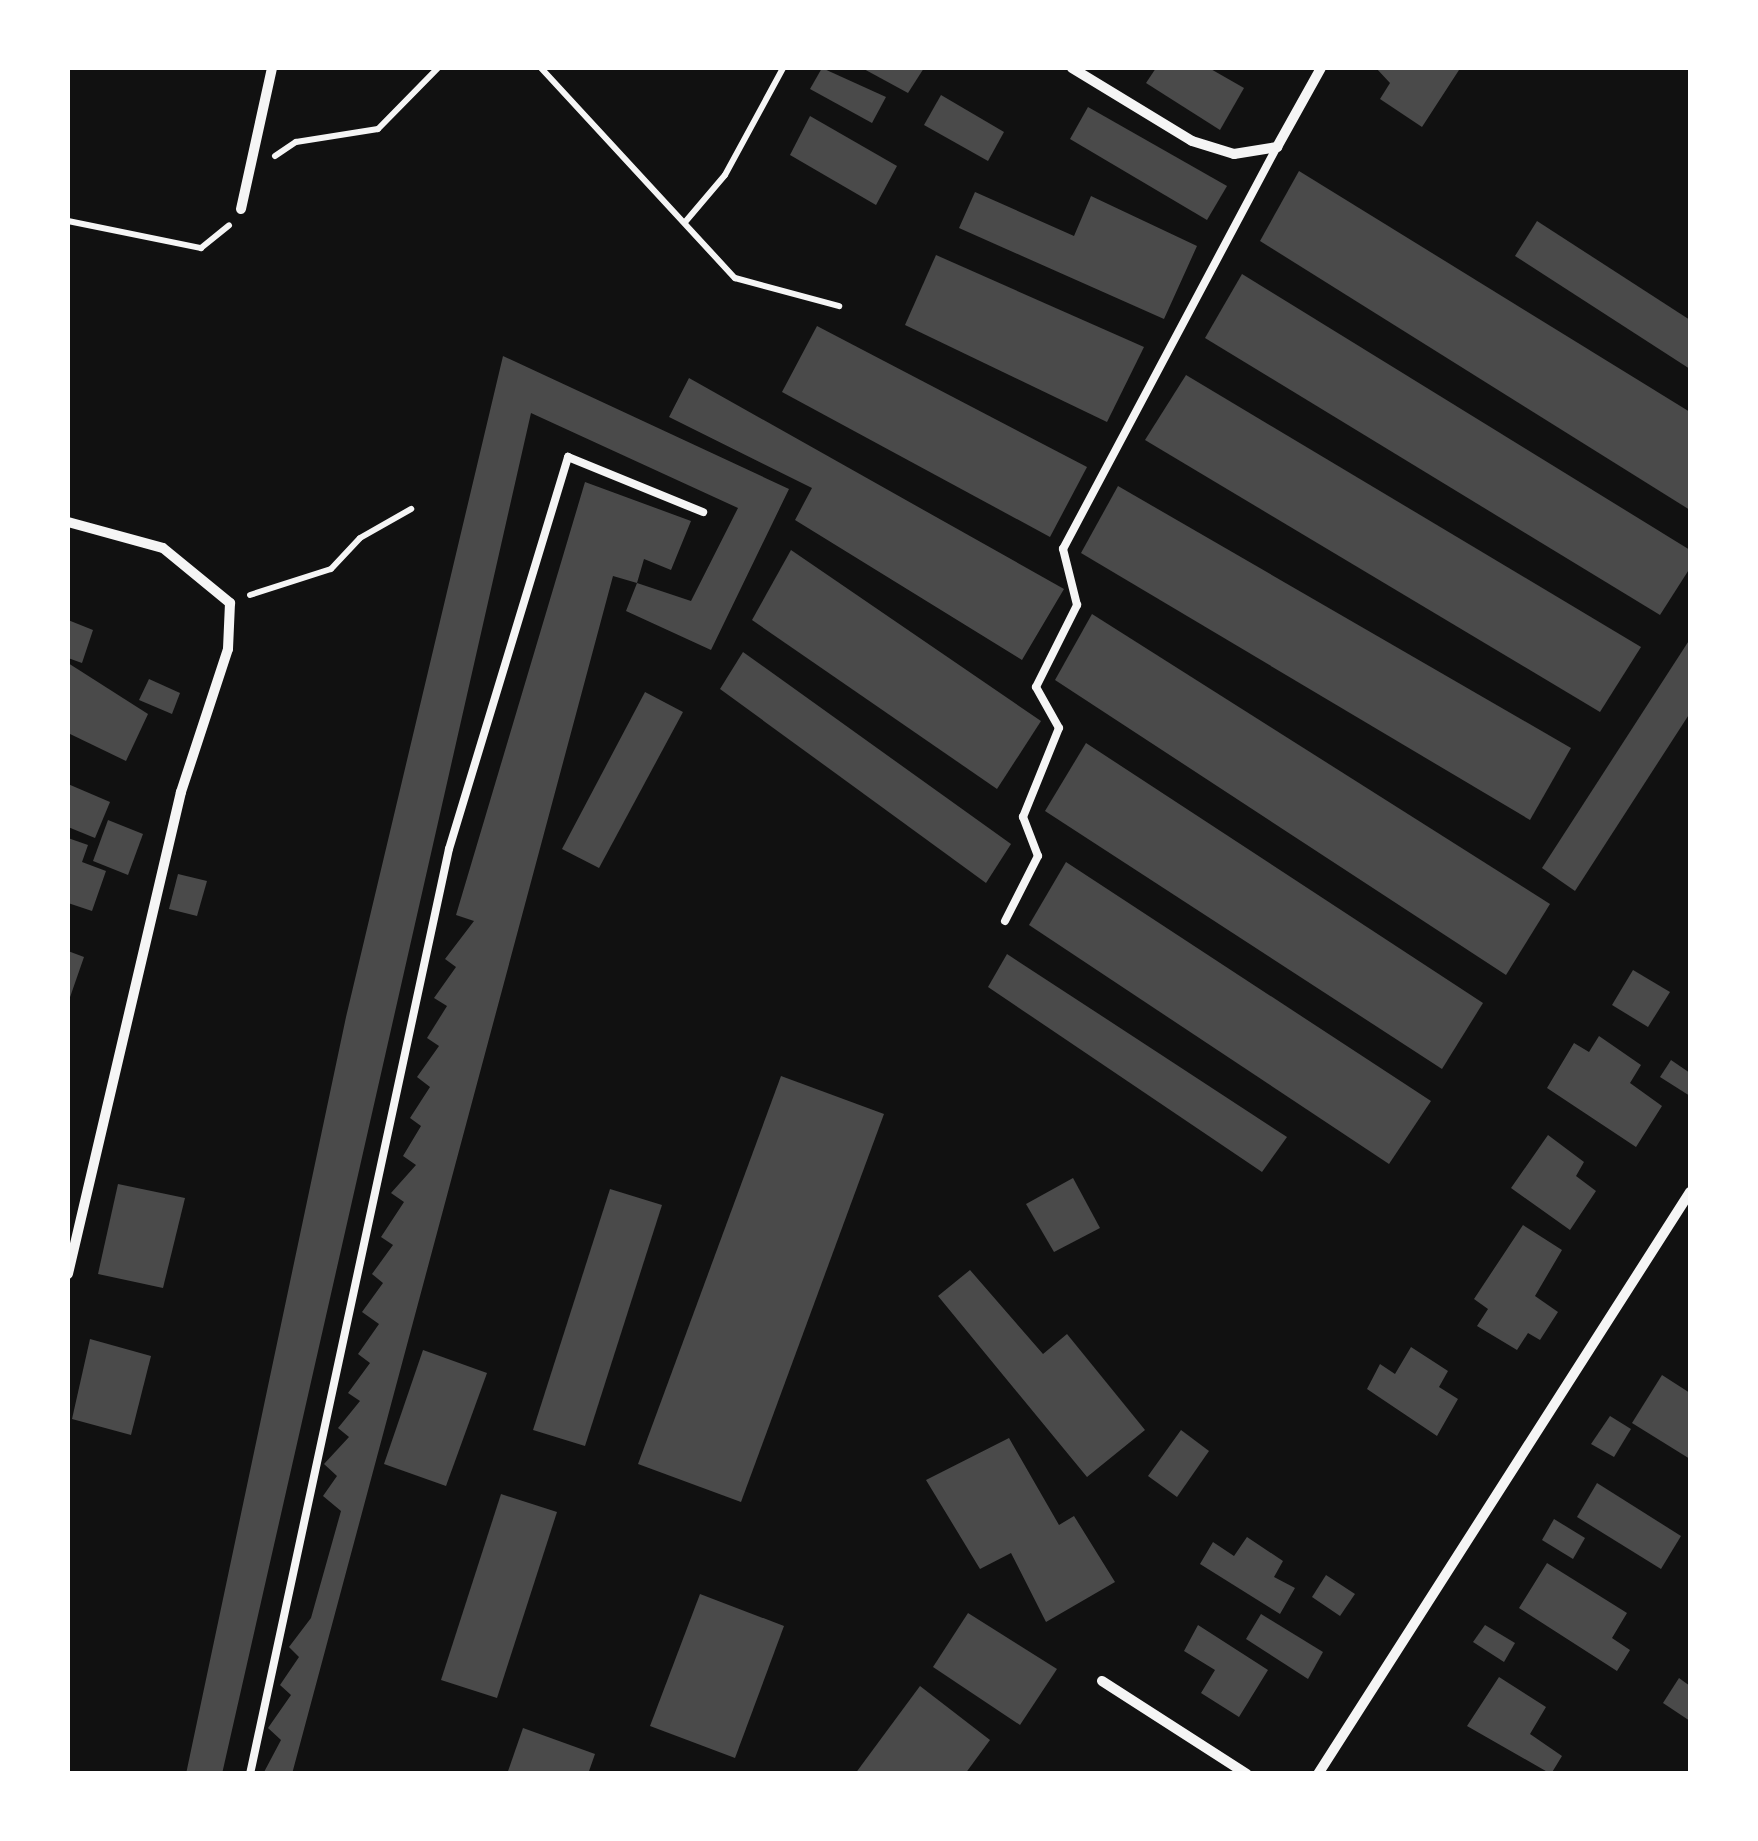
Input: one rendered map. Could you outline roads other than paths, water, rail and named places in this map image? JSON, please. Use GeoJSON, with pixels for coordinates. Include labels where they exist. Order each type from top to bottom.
{"type":"FeatureCollection","features":[{"type":"Feature","properties":{"kind":"street"},"geometry":{"type":"LineString","coordinates":[[241,209],[272,68]]}},
{"type":"Feature","properties":{"kind":"street"},"geometry":{"type":"LineString","coordinates":[[1072,68],[1192,141],[1234,154],[1277,147],[1321,68]]}},
{"type":"Feature","properties":{"kind":"street"},"geometry":{"type":"LineString","coordinates":[[68,522],[163,548],[230,603],[228,650],[181,792],[68,1274]]}},
{"type":"Feature","properties":{"kind":"street"},"geometry":{"type":"LineString","coordinates":[[1318,1774],[1690,1192]]}},
{"type":"Feature","properties":{"kind":"street"},"geometry":{"type":"LineString","coordinates":[[1102,1682],[1246,1774]]}},
{"type":"Feature","properties":{"kind":"lane"},"geometry":{"type":"LineString","coordinates":[[1005,921],[1038,856],[1023,817],[1059,728],[1036,687],[1077,605],[1064,549],[1277,147]]}},
{"type":"Feature","properties":{"kind":"lane"},"geometry":{"type":"LineString","coordinates":[[250,1774],[449,849],[568,457],[703,512]]}}]}
